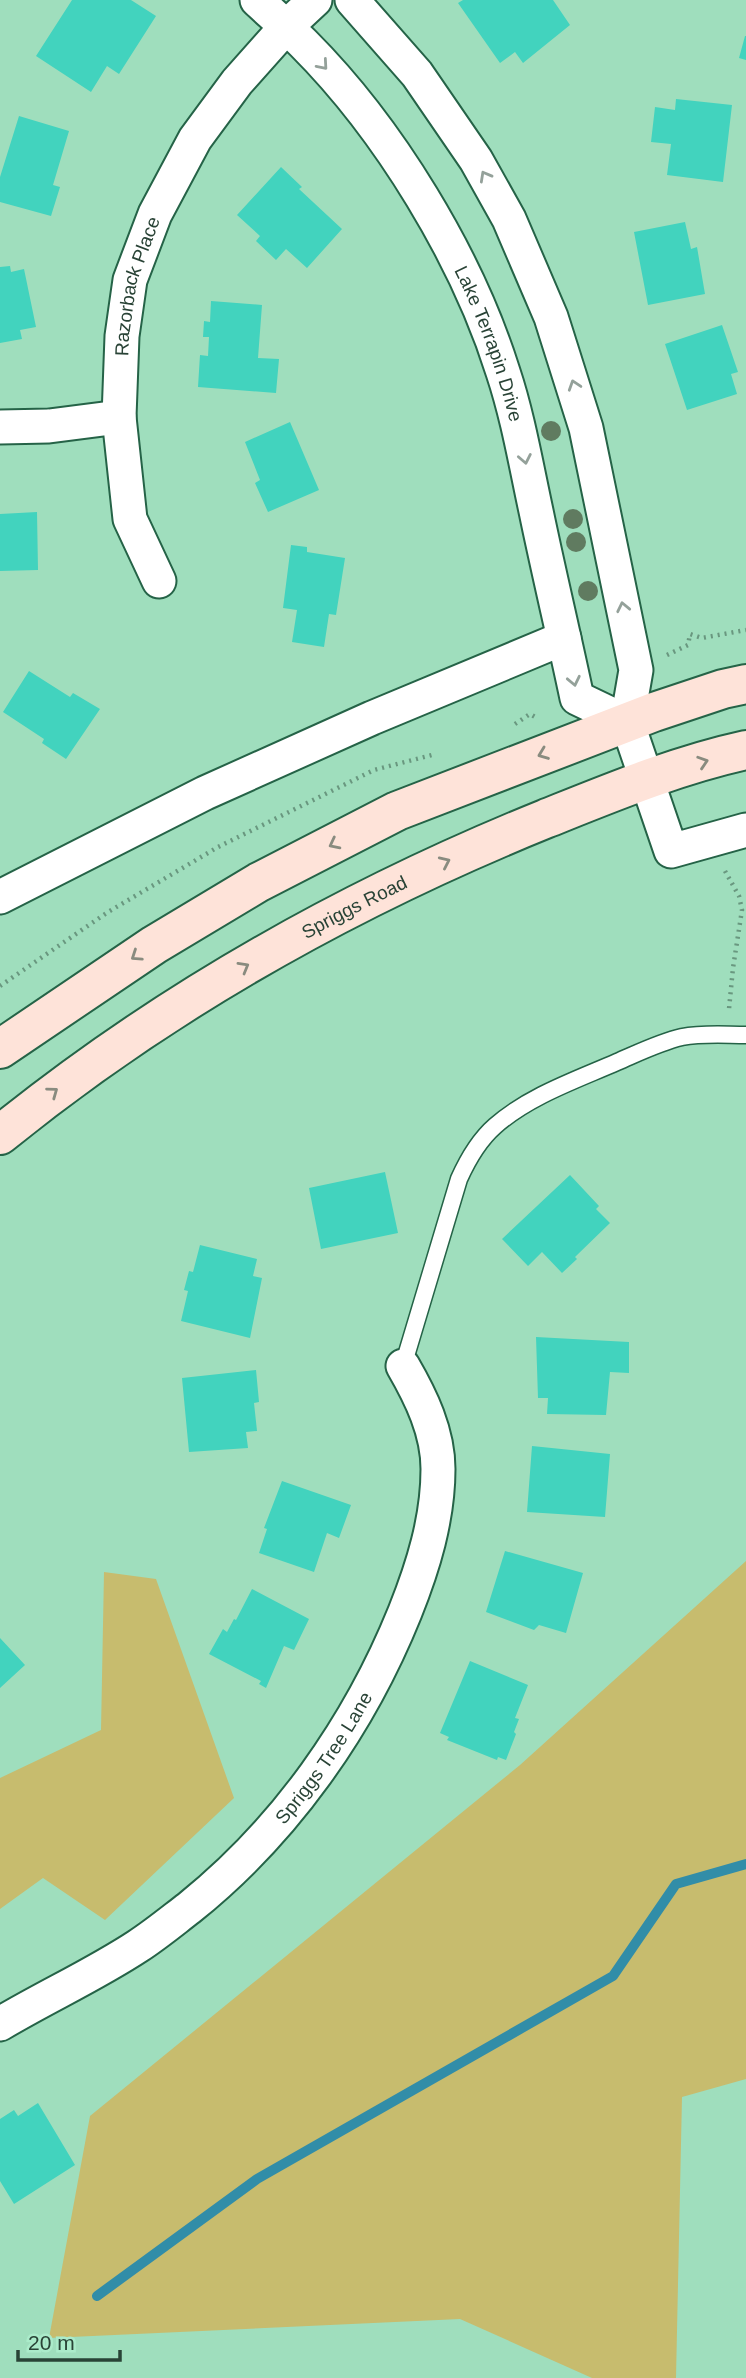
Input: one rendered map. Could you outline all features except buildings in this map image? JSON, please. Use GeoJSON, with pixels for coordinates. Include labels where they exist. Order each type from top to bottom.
{"type":"FeatureCollection","features":[{"type":"Feature","properties":{"kind":"main road"},"geometry":{"type":"LineString","coordinates":[[0,1049],[154,945],[258,882],[397,811],[627,722],[723,689],[746,684]]}},
{"type":"Feature","properties":{"kind":"main road","name":"Spriggs Road"},"geometry":{"type":"LineString","coordinates":[[0,1135],[51,1093],[202,991],[382,891],[480,846],[647,780],[746,750]]}},
{"type":"Feature","properties":{"kind":"street","name":"Lake Terrapin Drive"},"geometry":{"type":"LineString","coordinates":[[257,0],[305,45],[348,93],[428,208],[477,302],[512,402],[578,698],[627,722]]}},
{"type":"Feature","properties":{"kind":"street","name":"Razorback Place"},"geometry":{"type":"LineString","coordinates":[[159,582],[130,519],[119,417],[122,336],[130,280],[155,214],[195,139],[237,82],[286,27],[315,0]]}},
{"type":"Feature","properties":{"kind":"street"},"geometry":{"type":"LineString","coordinates":[[352,0],[417,74],[476,160],[509,219],[551,317],[586,428],[636,670],[627,722],[671,850],[746,830]]}},
{"type":"Feature","properties":{"kind":"street"},"geometry":{"type":"LineString","coordinates":[[0,427],[49,426],[119,417]]}},
{"type":"Feature","properties":{"kind":"street"},"geometry":{"type":"LineString","coordinates":[[0,897],[205,793],[372,718],[564,638]]}},
{"type":"Feature","properties":{"kind":"street","name":"Spriggs Tree Lane"},"geometry":{"type":"LineString","coordinates":[[0,2024],[139,1945],[201,1897],[239,1862],[326,1763],[366,1698],[392,1644],[418,1579],[435,1516],[438,1467],[432,1429],[421,1397],[403,1366]]}},
{"type":"Feature","properties":{"kind":"lane"},"geometry":{"type":"LineString","coordinates":[[403,1366],[459,1178],[468,1160],[494,1127],[511,1113],[555,1088],[657,1045],[707,1034],[746,1035]]}},
{"type":"Feature","properties":{"kind":"path"},"geometry":{"type":"LineString","coordinates":[[688,645],[690,635],[702,638],[746,630]]}},
{"type":"Feature","properties":{"kind":"path"},"geometry":{"type":"LineString","coordinates":[[506,730],[530,714],[537,718]]}},
{"type":"Feature","properties":{"kind":"path"},"geometry":{"type":"LineString","coordinates":[[0,986],[108,912],[218,847],[374,770],[448,751]]}},
{"type":"Feature","properties":{"kind":"path"},"geometry":{"type":"LineString","coordinates":[[708,840],[741,901],[729,1009]]}},
{"type":"Feature","properties":{"kind":"shaded area"},"geometry":{"type":"Polygon","coordinates":[[[746,1561],[746,2079],[682,2097],[676,2378],[592,2378],[460,2319],[49,2338],[90,2116],[520,1765],[746,1561]]]}},
{"type":"Feature","properties":{"kind":"shaded area"},"geometry":{"type":"Polygon","coordinates":[[[104,1572],[156,1579],[234,1798],[105,1920],[43,1878],[0,1909],[0,1778],[101,1730],[104,1572]]]}},
{"type":"Feature","properties":{"kind":"waterway"},"geometry":{"type":"LineString","coordinates":[[97,2296],[257,2179],[613,1976],[676,1884],[746,1864]]}}]}
